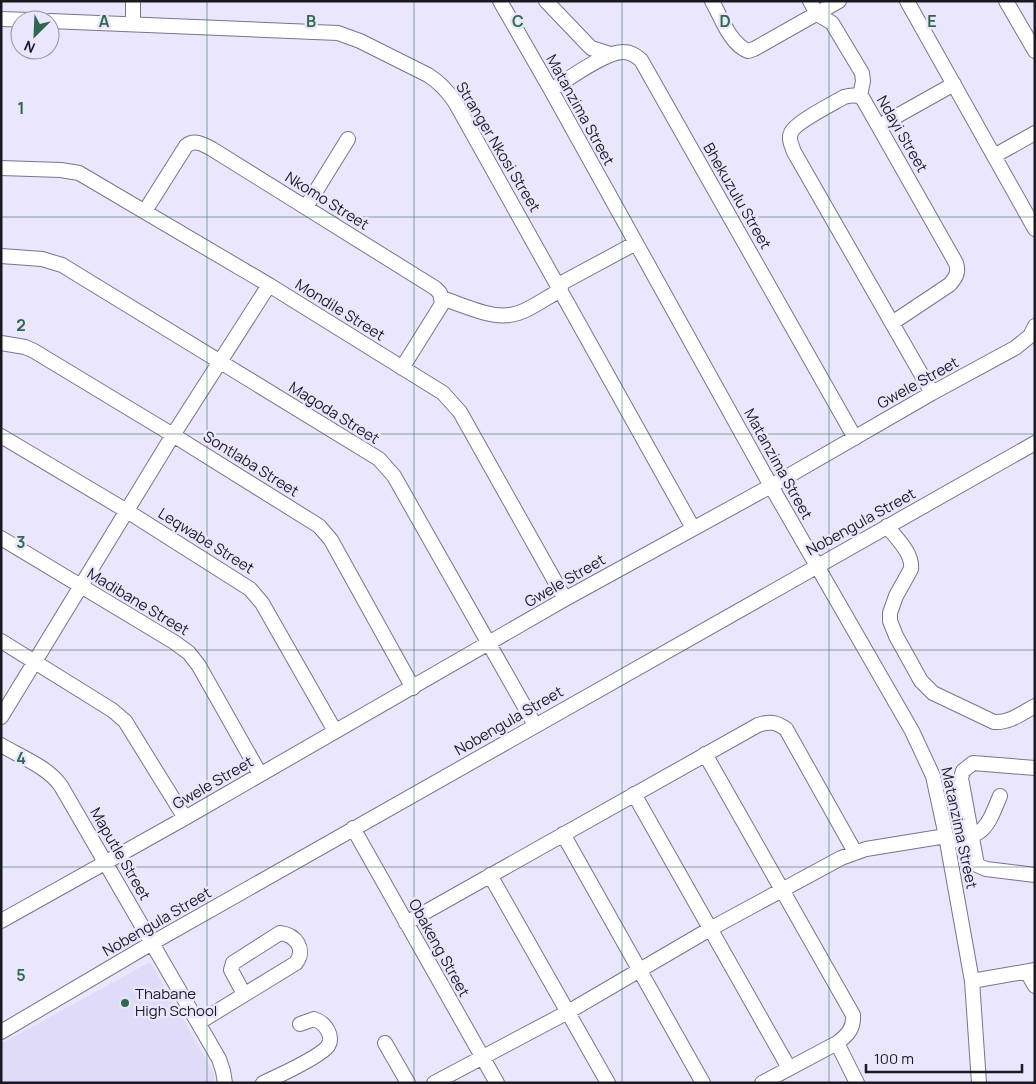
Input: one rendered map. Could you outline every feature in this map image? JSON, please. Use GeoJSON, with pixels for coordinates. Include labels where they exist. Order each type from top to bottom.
{"type":"FeatureCollection","features":[{"type":"Feature","properties":{"kind":"street"},"geometry":{"type":"LineString","coordinates":[[133,1],[133,24]]}},
{"type":"Feature","properties":{"kind":"street","name":"Matanzima Street"},"geometry":{"type":"LineString","coordinates":[[500,1],[816,566],[925,756],[933,776],[947,839],[972,981],[979,1083]]}},
{"type":"Feature","properties":{"kind":"street"},"geometry":{"type":"LineString","coordinates":[[546,1],[591,48],[610,54]]}},
{"type":"Feature","properties":{"kind":"street"},"geometry":{"type":"LineString","coordinates":[[712,1],[734,40],[739,46],[748,51],[754,50],[839,1]]}},
{"type":"Feature","properties":{"kind":"street"},"geometry":{"type":"LineString","coordinates":[[810,1],[817,14],[832,23],[862,73],[863,81],[860,96]]}},
{"type":"Feature","properties":{"kind":"street"},"geometry":{"type":"LineString","coordinates":[[907,1],[1035,229]]}},
{"type":"Feature","properties":{"kind":"street"},"geometry":{"type":"LineString","coordinates":[[1006,1],[1035,51]]}},
{"type":"Feature","properties":{"kind":"street","name":"Stranger Nkosi Street"},"geometry":{"type":"LineString","coordinates":[[60,21],[338,33],[360,41],[428,75],[447,90],[560,287],[693,528]]}},
{"type":"Feature","properties":{"kind":"street","name":"Bhekuzulu Street"},"geometry":{"type":"LineString","coordinates":[[610,54],[626,52],[634,54],[641,60],[855,438]]}},
{"type":"Feature","properties":{"kind":"street"},"geometry":{"type":"LineString","coordinates":[[551,90],[610,54]]}},
{"type":"Feature","properties":{"kind":"street"},"geometry":{"type":"LineString","coordinates":[[879,126],[954,84]]}},
{"type":"Feature","properties":{"kind":"street","name":"Ndayi Street"},"geometry":{"type":"LineString","coordinates":[[892,323],[949,285],[954,280],[958,269],[879,126],[860,96],[844,97],[794,127],[790,138],[794,152],[932,393]]}},
{"type":"Feature","properties":{"kind":"street"},"geometry":{"type":"LineString","coordinates":[[994,156],[1035,133]]}},
{"type":"Feature","properties":{"kind":"street"},"geometry":{"type":"LineString","coordinates":[[306,207],[348,139]]}},
{"type":"Feature","properties":{"kind":"street","name":"Nkomo Street"},"geometry":{"type":"LineString","coordinates":[[145,211],[181,152],[189,143],[195,142],[212,149],[435,288],[442,298]]}},
{"type":"Feature","properties":{"kind":"street","name":"Mondile Street"},"geometry":{"type":"LineString","coordinates":[[1,168],[61,170],[79,173],[145,211],[443,393],[460,412],[566,599]]}},
{"type":"Feature","properties":{"kind":"street"},"geometry":{"type":"LineString","coordinates":[[402,368],[442,304],[442,298],[485,313],[510,315],[522,311],[636,243]]}},
{"type":"Feature","properties":{"kind":"street","name":"Magoda Street"},"geometry":{"type":"LineString","coordinates":[[1,256],[32,257],[62,265],[365,450],[388,467],[535,725]]}},
{"type":"Feature","properties":{"kind":"street"},"geometry":{"type":"LineString","coordinates":[[1,717],[173,435],[269,286]]}},
{"type":"Feature","properties":{"kind":"street","name":"Gwele Street"},"geometry":{"type":"LineString","coordinates":[[1,921],[185,818],[566,599],[771,486],[932,393],[1016,348],[1030,336],[1035,326]]}},
{"type":"Feature","properties":{"kind":"street","name":"Sontlaba Street"},"geometry":{"type":"LineString","coordinates":[[1,343],[25,347],[34,351],[312,521],[325,532],[413,688]]}},
{"type":"Feature","properties":{"kind":"street","name":"Leqwabe Street"},"geometry":{"type":"LineString","coordinates":[[1,436],[242,582],[257,596],[335,731]]}},
{"type":"Feature","properties":{"kind":"street","name":"Nobengula Street"},"geometry":{"type":"LineString","coordinates":[[1,1032],[152,943],[1035,443]]}},
{"type":"Feature","properties":{"kind":"street"},"geometry":{"type":"LineString","coordinates":[[887,526],[912,562],[911,569],[892,605],[890,621],[896,636],[927,688],[939,698],[994,722],[1002,723],[1008,721],[1035,706]]}},
{"type":"Feature","properties":{"kind":"street","name":"Madibane Street"},"geometry":{"type":"LineString","coordinates":[[1,538],[174,642],[189,653],[199,666],[260,774]]}},
{"type":"Feature","properties":{"kind":"street"},"geometry":{"type":"LineString","coordinates":[[1,641],[112,710],[125,721],[185,818]]}},
{"type":"Feature","properties":{"kind":"street"},"geometry":{"type":"LineString","coordinates":[[406,923],[705,754],[768,721],[777,723],[786,729],[856,852]]}},
{"type":"Feature","properties":{"kind":"street","name":"Maputle Street"},"geometry":{"type":"LineString","coordinates":[[1,745],[57,780],[219,1059],[225,1083]]}},
{"type":"Feature","properties":{"kind":"street"},"geometry":{"type":"LineString","coordinates":[[705,754],[853,1015],[854,1023],[851,1030],[837,1043],[762,1083]]}},
{"type":"Feature","properties":{"kind":"street"},"geometry":{"type":"LineString","coordinates":[[1035,768],[973,763],[965,769],[961,778],[976,862],[982,868],[1035,874]]}},
{"type":"Feature","properties":{"kind":"street"},"geometry":{"type":"LineString","coordinates":[[634,794],[789,1068]]}},
{"type":"Feature","properties":{"kind":"street"},"geometry":{"type":"LineString","coordinates":[[434,1083],[568,1012],[710,929],[856,852],[866,849],[972,837],[986,826],[1000,796]]}},
{"type":"Feature","properties":{"kind":"street","name":"Obakeng Street"},"geometry":{"type":"LineString","coordinates":[[354,828],[497,1083]]}},
{"type":"Feature","properties":{"kind":"street"},"geometry":{"type":"LineString","coordinates":[[563,834],[703,1083]]}},
{"type":"Feature","properties":{"kind":"street"},"geometry":{"type":"LineString","coordinates":[[490,875],[608,1083]]}},
{"type":"Feature","properties":{"kind":"street"},"geometry":{"type":"LineString","coordinates":[[198,1023],[296,963],[300,957],[300,949],[292,937],[288,934],[280,933],[233,963],[231,970],[244,994]]}},
{"type":"Feature","properties":{"kind":"street"},"geometry":{"type":"LineString","coordinates":[[972,981],[1031,971],[1035,986]]}},
{"type":"Feature","properties":{"kind":"street"},"geometry":{"type":"LineString","coordinates":[[263,1083],[320,1053],[329,1044],[330,1036],[322,1023],[314,1019],[300,1024]]}},
{"type":"Feature","properties":{"kind":"street"},"geometry":{"type":"LineString","coordinates":[[385,1043],[408,1083]]}},
{"type":"Feature","properties":{"kind":"street"},"geometry":{"type":"LineString","coordinates":[[837,1043],[857,1083]]}},
{"type":"Feature","properties":{"kind":"shaded area","name":"Thabane High School"},"geometry":{"type":"Polygon","coordinates":[[[150,962],[214,1073],[214,1083],[1,1083],[1,1044],[150,962]]]}},
{"type":"Feature","properties":{"kind":"place","name":"Thabane High School"},"geometry":{"type":"Point","coordinates":[125,1003]}}]}
